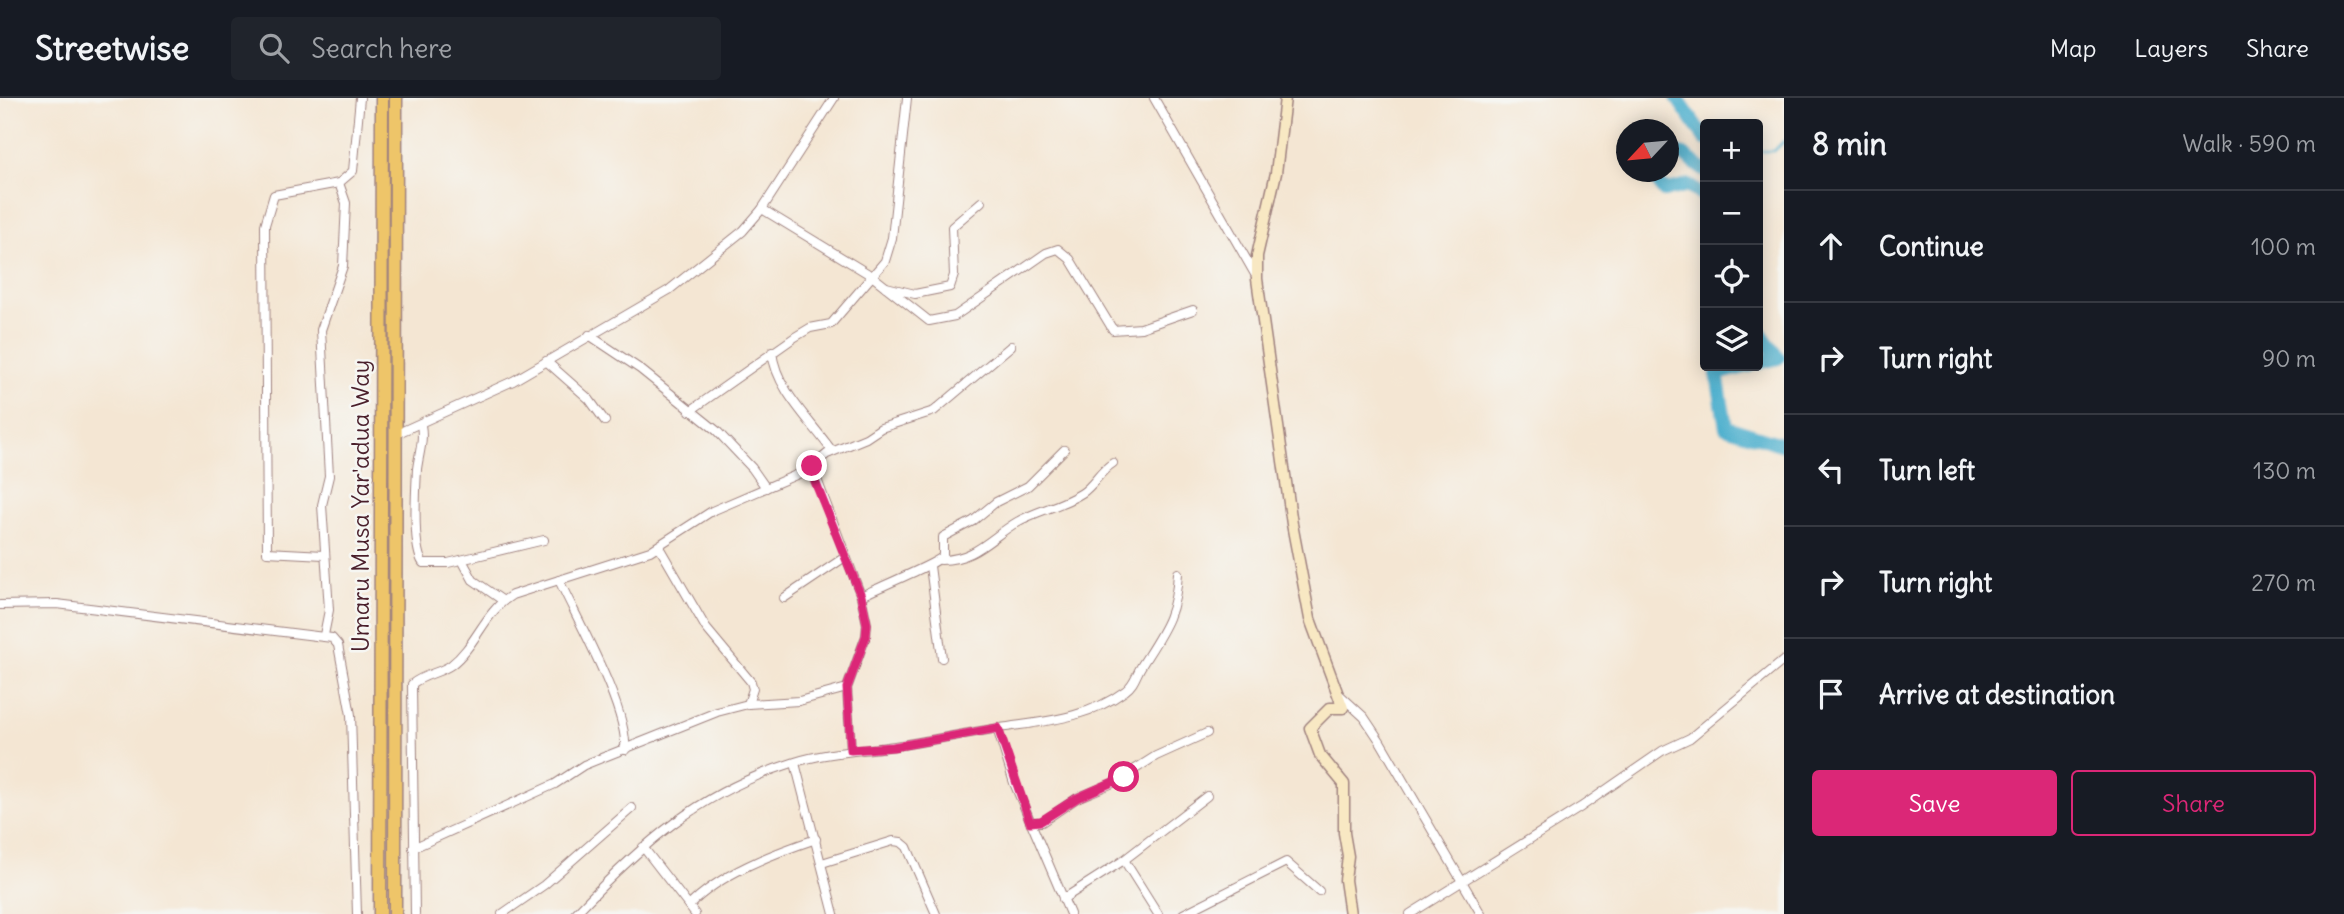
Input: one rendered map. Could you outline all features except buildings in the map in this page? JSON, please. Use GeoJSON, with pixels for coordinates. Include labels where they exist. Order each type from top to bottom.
{"type":"FeatureCollection","features":[{"type":"Feature","properties":{"kind":"main road","name":"Umaru Musa Yar'adua Way"},"geometry":{"type":"LineString","coordinates":[[380,914],[382,98]]}},
{"type":"Feature","properties":{"kind":"main road","name":"Umaru Musa Yar'adua Way"},"geometry":{"type":"LineString","coordinates":[[395,914],[396,98]]}},
{"type":"Feature","properties":{"kind":"street"},"geometry":{"type":"LineString","coordinates":[[324,555],[267,552],[265,225],[274,195],[339,183],[353,171],[359,98]]}},
{"type":"Feature","properties":{"kind":"street"},"geometry":{"type":"LineString","coordinates":[[396,434],[421,425],[513,381],[669,290],[743,231],[762,209],[834,98]]}},
{"type":"Feature","properties":{"kind":"street"},"geometry":{"type":"LineString","coordinates":[[690,411],[810,328],[831,324],[885,261],[890,249],[907,98]]}},
{"type":"Feature","properties":{"kind":"street"},"geometry":{"type":"LineString","coordinates":[[1154,98],[1257,279]]}},
{"type":"Feature","properties":{"kind":"street"},"geometry":{"type":"LineString","coordinates":[[1285,98],[1276,173],[1257,256],[1257,279],[1292,524],[1310,619],[1343,708],[1329,708],[1310,728],[1320,755],[1344,784],[1344,833],[1348,856],[1345,880],[1350,914]]}},
{"type":"Feature","properties":{"kind":"street"},"geometry":{"type":"LineString","coordinates":[[324,635],[329,610],[322,505],[329,476],[321,330],[343,266],[346,203],[339,183]]}},
{"type":"Feature","properties":{"kind":"street"},"geometry":{"type":"LineString","coordinates":[[883,287],[915,294],[950,288],[954,275],[952,227],[981,202]]}},
{"type":"Feature","properties":{"kind":"street"},"geometry":{"type":"LineString","coordinates":[[762,209],[872,276],[929,321],[948,319],[1058,248],[1070,259],[1113,330],[1119,332],[1166,322],[1193,310]]}},
{"type":"Feature","properties":{"kind":"street"},"geometry":{"type":"LineString","coordinates":[[589,335],[640,369],[738,451],[766,488]]}},
{"type":"Feature","properties":{"kind":"street"},"geometry":{"type":"LineString","coordinates":[[415,914],[412,684],[450,666],[464,653],[502,600],[527,589],[659,547],[712,511],[810,469],[832,451],[866,438],[881,428],[939,408],[1011,346]]}},
{"type":"Feature","properties":{"kind":"street"},"geometry":{"type":"LineString","coordinates":[[772,352],[773,362],[789,394],[832,451]]}},
{"type":"Feature","properties":{"kind":"street"},"geometry":{"type":"LineString","coordinates":[[546,361],[589,399],[605,421]]}},
{"type":"Feature","properties":{"kind":"street"},"geometry":{"type":"LineString","coordinates":[[421,425],[423,444],[417,472],[420,559],[427,565],[462,560],[544,540]]}},
{"type":"Feature","properties":{"kind":"street"},"geometry":{"type":"LineString","coordinates":[[941,560],[943,537],[972,521],[996,502],[1028,486],[1064,450]]}},
{"type":"Feature","properties":{"kind":"street"},"geometry":{"type":"LineString","coordinates":[[861,596],[906,573],[941,560],[963,559],[1019,521],[1065,503],[1089,487],[1098,474],[1113,463]]}},
{"type":"Feature","properties":{"kind":"street"},"geometry":{"type":"LineString","coordinates":[[810,469],[861,596],[866,636],[847,688],[851,750]]}},
{"type":"Feature","properties":{"kind":"street"},"geometry":{"type":"LineString","coordinates":[[659,547],[706,628],[751,682],[753,689],[748,704]]}},
{"type":"Feature","properties":{"kind":"street"},"geometry":{"type":"LineString","coordinates":[[784,598],[845,557]]}},
{"type":"Feature","properties":{"kind":"street"},"geometry":{"type":"LineString","coordinates":[[462,560],[473,580],[502,600]]}},
{"type":"Feature","properties":{"kind":"street"},"geometry":{"type":"LineString","coordinates":[[930,566],[942,658]]}},
{"type":"Feature","properties":{"kind":"street"},"geometry":{"type":"LineString","coordinates":[[575,914],[643,847],[699,804],[795,762],[851,750],[893,747],[1079,716],[1131,687],[1168,627],[1177,595],[1178,573]]}},
{"type":"Feature","properties":{"kind":"street"},"geometry":{"type":"LineString","coordinates":[[559,580],[610,693],[624,730],[625,750]]}},
{"type":"Feature","properties":{"kind":"street"},"geometry":{"type":"LineString","coordinates":[[0,605],[57,604],[324,635],[338,645],[351,715],[357,914]]}},
{"type":"Feature","properties":{"kind":"street"},"geometry":{"type":"LineString","coordinates":[[1410,914],[1662,751],[1690,738],[1784,660]]}},
{"type":"Feature","properties":{"kind":"street"},"geometry":{"type":"LineString","coordinates":[[413,848],[555,784],[584,765],[717,712],[748,704],[799,701],[847,688]]}},
{"type":"Feature","properties":{"kind":"street"},"geometry":{"type":"LineString","coordinates":[[1340,695],[1364,717],[1380,741],[1481,914]]}},
{"type":"Feature","properties":{"kind":"street"},"geometry":{"type":"LineString","coordinates":[[998,728],[1030,822],[1070,914]]}},
{"type":"Feature","properties":{"kind":"street"},"geometry":{"type":"LineString","coordinates":[[1030,822],[1041,821],[1084,794],[1113,783],[1156,756],[1207,733]]}},
{"type":"Feature","properties":{"kind":"street"},"geometry":{"type":"LineString","coordinates":[[795,762],[834,914]]}},
{"type":"Feature","properties":{"kind":"street"},"geometry":{"type":"LineString","coordinates":[[1063,900],[1124,860],[1207,796]]}},
{"type":"Feature","properties":{"kind":"street"},"geometry":{"type":"LineString","coordinates":[[502,914],[544,885],[632,808]]}},
{"type":"Feature","properties":{"kind":"street"},"geometry":{"type":"LineString","coordinates":[[689,906],[718,883],[783,850],[816,839]]}},
{"type":"Feature","properties":{"kind":"street"},"geometry":{"type":"LineString","coordinates":[[822,863],[893,841],[901,842],[906,847],[936,914]]}},
{"type":"Feature","properties":{"kind":"street"},"geometry":{"type":"LineString","coordinates":[[643,847],[695,914]]}},
{"type":"Feature","properties":{"kind":"street"},"geometry":{"type":"LineString","coordinates":[[1124,860],[1158,914]]}},
{"type":"Feature","properties":{"kind":"street"},"geometry":{"type":"LineString","coordinates":[[1183,914],[1286,862],[1319,891]]}},
{"type":"Feature","properties":{"kind":"waterway"},"geometry":{"type":"LineString","coordinates":[[1677,98],[1700,132]]}},
{"type":"Feature","properties":{"kind":"waterway"},"geometry":{"type":"LineString","coordinates":[[1763,151],[1774,151],[1784,141]]}},
{"type":"Feature","properties":{"kind":"waterway"},"geometry":{"type":"LineString","coordinates":[[1679,154],[1700,167]]}},
{"type":"Feature","properties":{"kind":"waterway"},"geometry":{"type":"LineString","coordinates":[[1658,182],[1664,191],[1688,185],[1700,194]]}},
{"type":"Feature","properties":{"kind":"waterway"},"geometry":{"type":"LineString","coordinates":[[1763,336],[1778,358],[1763,362]]}},
{"type":"Feature","properties":{"kind":"waterway"},"geometry":{"type":"LineString","coordinates":[[1729,371],[1717,374],[1726,427],[1784,445]]}},
{"type":"Feature","properties":{"kind":"route"},"geometry":{"type":"LineString","coordinates":[[812,466],[810,469],[861,596],[867,624],[866,636],[847,688],[851,750],[893,747],[998,728],[1014,783],[1030,822],[1041,821],[1084,794],[1124,777]]}}]}
